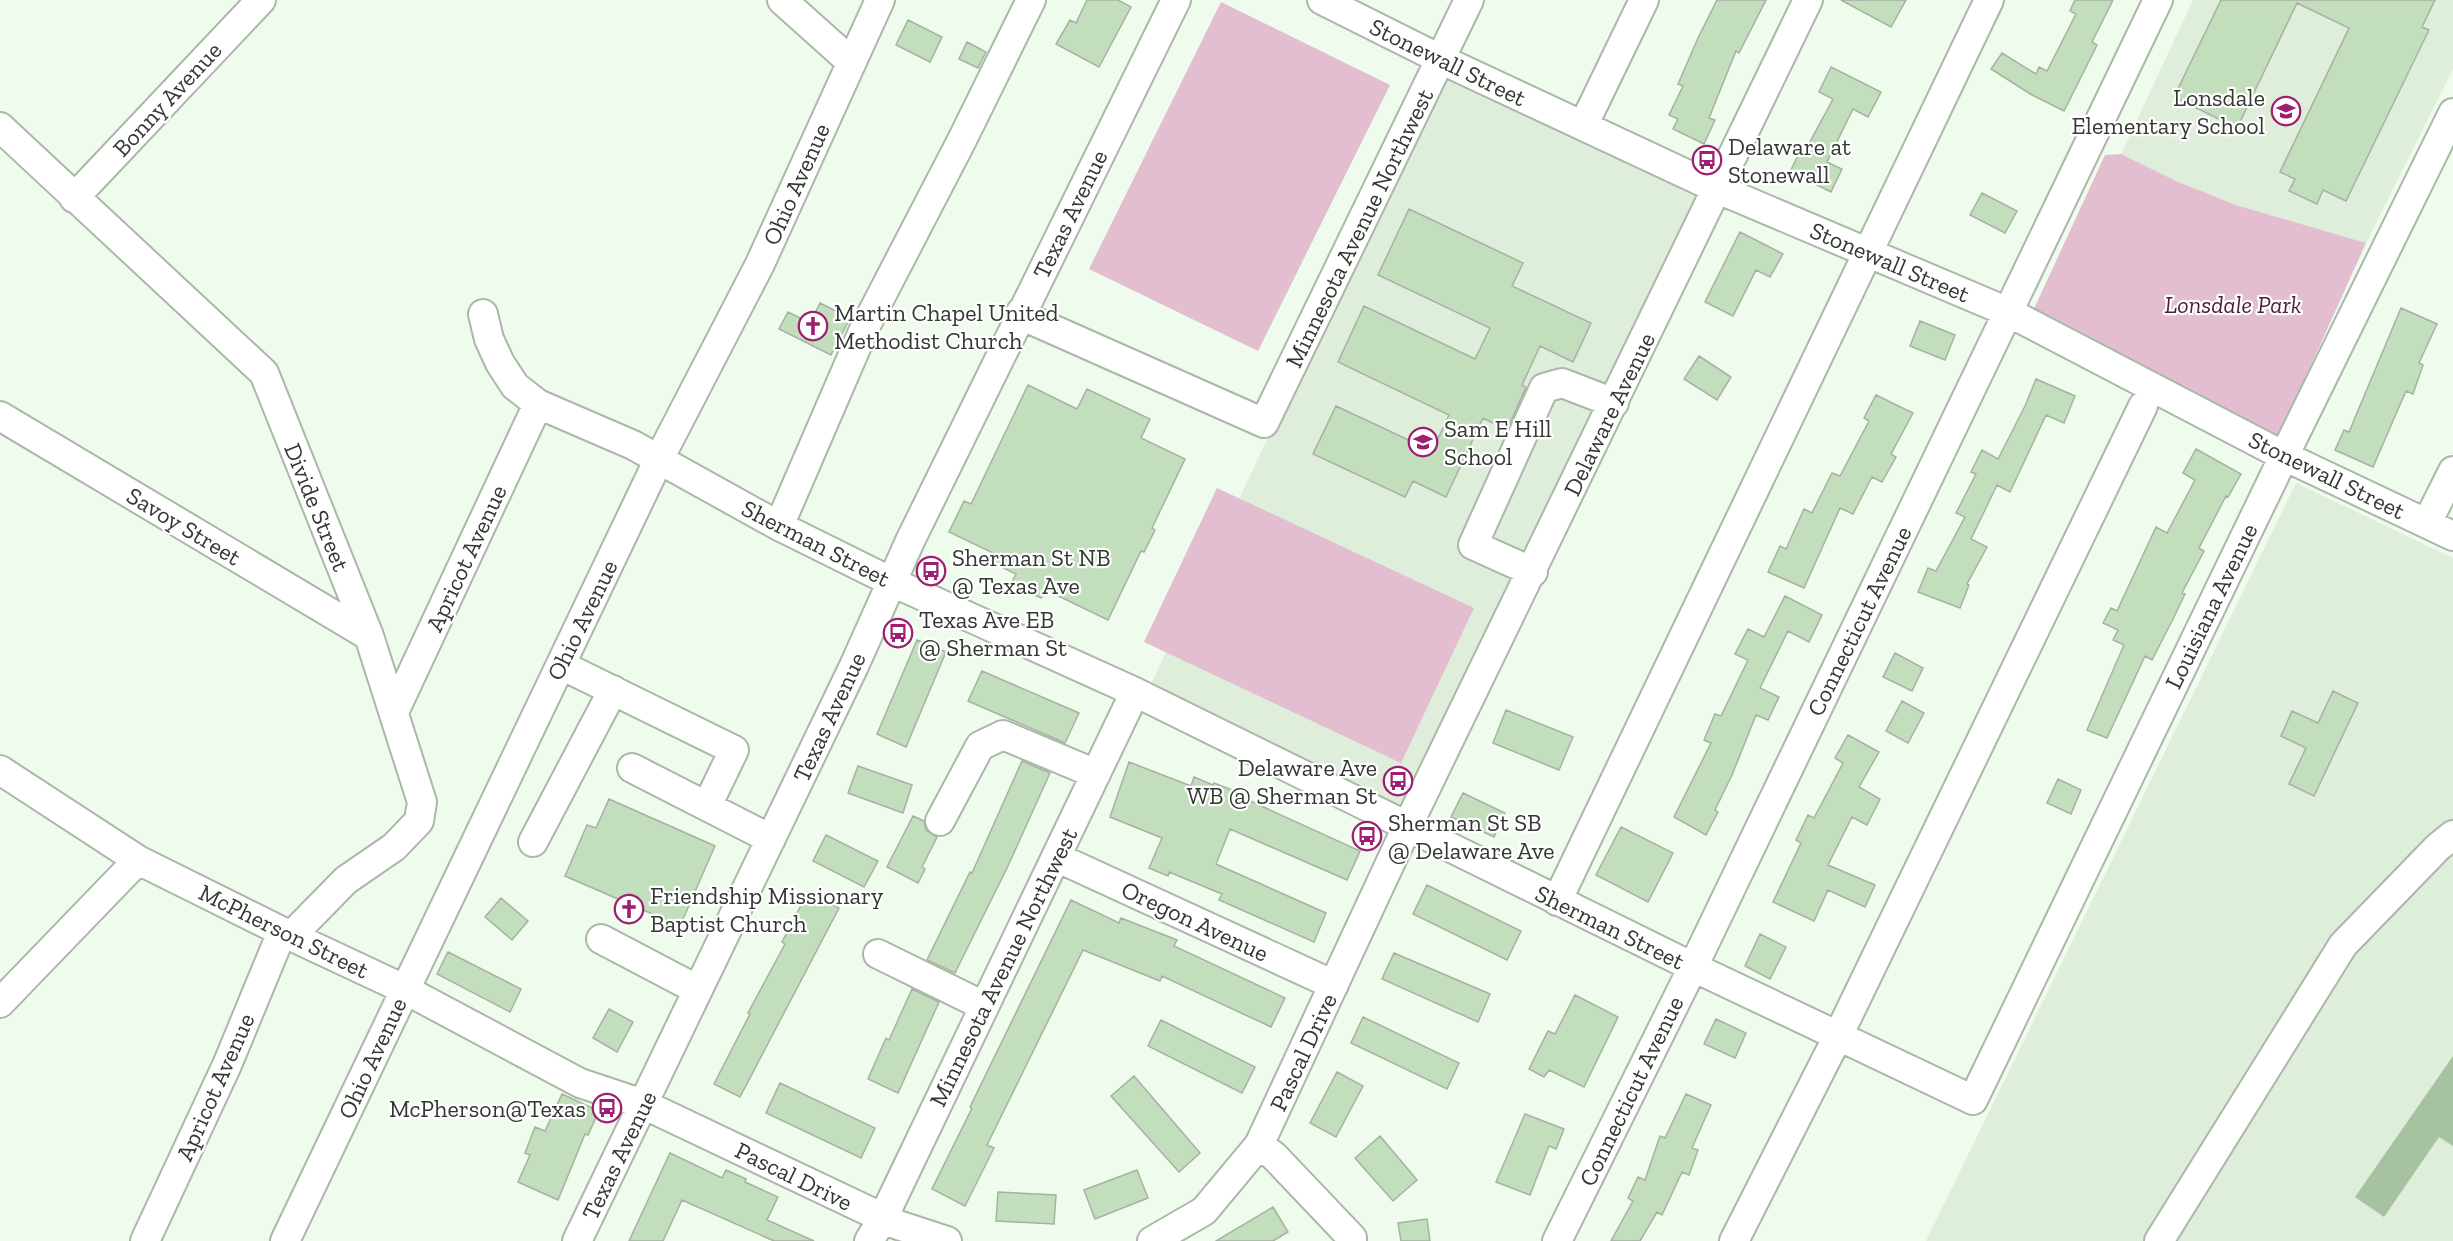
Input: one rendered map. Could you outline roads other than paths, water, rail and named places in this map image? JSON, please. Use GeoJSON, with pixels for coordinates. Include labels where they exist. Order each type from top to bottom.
{"type":"FeatureCollection","features":[{"type":"Feature","properties":{"kind":"street","name":"Bonny Avenue"},"geometry":{"type":"LineString","coordinates":[[74,198],[261,0]]}},
{"type":"Feature","properties":{"kind":"street"},"geometry":{"type":"LineString","coordinates":[[782,0],[850,61]]}},
{"type":"Feature","properties":{"kind":"street","name":"Ohio Avenue"},"geometry":{"type":"LineString","coordinates":[[285,1241],[659,459],[760,264],[879,0]]}},
{"type":"Feature","properties":{"kind":"street"},"geometry":{"type":"LineString","coordinates":[[778,526],[865,327],[963,140],[1030,0]]}},
{"type":"Feature","properties":{"kind":"street","name":"Texas Avenue"},"geometry":{"type":"LineString","coordinates":[[577,1241],[1021,312],[1176,0]]}},
{"type":"Feature","properties":{"kind":"street","name":"Stonewall Street"},"geometry":{"type":"LineString","coordinates":[[1322,0],[1440,59],[1718,189],[2008,312],[2284,456],[2453,536]]}},
{"type":"Feature","properties":{"kind":"street","name":"Minnesota Avenue Northwest"},"geometry":{"type":"LineString","coordinates":[[1021,312],[1035,321],[1264,423],[1469,0]]}},
{"type":"Feature","properties":{"kind":"street"},"geometry":{"type":"LineString","coordinates":[[1583,126],[1644,0]]}},
{"type":"Feature","properties":{"kind":"street","name":"Delaware Avenue"},"geometry":{"type":"LineString","coordinates":[[1407,827],[1533,572],[1808,0]]}},
{"type":"Feature","properties":{"kind":"street"},"geometry":{"type":"LineString","coordinates":[[1557,901],[1989,0]]}},
{"type":"Feature","properties":{"kind":"street","name":"Connecticut Avenue"},"geometry":{"type":"LineString","coordinates":[[1557,1241],[1693,967],[2158,0]]}},
{"type":"Feature","properties":{"kind":"street","name":"Louisiana Avenue"},"geometry":{"type":"LineString","coordinates":[[1973,1100],[2284,456],[2453,113]]}},
{"type":"Feature","properties":{"kind":"street","name":"Divide Street"},"geometry":{"type":"LineString","coordinates":[[0,127],[264,373],[369,636],[423,802],[419,821],[394,847],[346,880],[287,934]]}},
{"type":"Feature","properties":{"kind":"street","name":"Sherman Street"},"geometry":{"type":"LineString","coordinates":[[483,314],[489,339],[500,363],[515,386],[538,404],[633,445],[778,526],[892,582],[1135,692],[1557,901],[1973,1100]]}},
{"type":"Feature","properties":{"kind":"street"},"geometry":{"type":"LineString","coordinates":[[1533,572],[1473,545],[1544,388],[1562,383],[1614,403]]}},
{"type":"Feature","properties":{"kind":"street","name":"Apricot Avenue"},"geometry":{"type":"LineString","coordinates":[[394,712],[538,404]]}},
{"type":"Feature","properties":{"kind":"street"},"geometry":{"type":"LineString","coordinates":[[1734,1241],[1838,1036],[2143,406]]}},
{"type":"Feature","properties":{"kind":"street","name":"Savoy Street"},"geometry":{"type":"LineString","coordinates":[[0,416],[369,636]]}},
{"type":"Feature","properties":{"kind":"street"},"geometry":{"type":"LineString","coordinates":[[2427,523],[2453,471]]}},
{"type":"Feature","properties":{"kind":"street"},"geometry":{"type":"LineString","coordinates":[[561,665],[734,750],[707,806]]}},
{"type":"Feature","properties":{"kind":"street"},"geometry":{"type":"LineString","coordinates":[[533,842],[613,690]]}},
{"type":"Feature","properties":{"kind":"street","name":"Minnesota Avenue Northwest"},"geometry":{"type":"LineString","coordinates":[[876,1230],[1135,692]]}},
{"type":"Feature","properties":{"kind":"street"},"geometry":{"type":"LineString","coordinates":[[940,821],[980,746],[1003,735],[1096,774]]}},
{"type":"Feature","properties":{"kind":"street"},"geometry":{"type":"LineString","coordinates":[[632,768],[771,839]]}},
{"type":"Feature","properties":{"kind":"street","name":"McPherson Street"},"geometry":{"type":"LineString","coordinates":[[0,770],[138,860],[404,989],[580,1083],[643,1104]]}},
{"type":"Feature","properties":{"kind":"street","name":"Pascal Drive"},"geometry":{"type":"LineString","coordinates":[[1152,1241],[1204,1211],[1259,1145],[1407,827]]}},
{"type":"Feature","properties":{"kind":"street"},"geometry":{"type":"LineString","coordinates":[[2159,1241],[2343,945],[2438,847],[2453,835]]}},
{"type":"Feature","properties":{"kind":"street","name":"Oregon Avenue"},"geometry":{"type":"LineString","coordinates":[[1056,857],[1334,985]]}},
{"type":"Feature","properties":{"kind":"street"},"geometry":{"type":"LineString","coordinates":[[0,1003],[138,860]]}},
{"type":"Feature","properties":{"kind":"street","name":"Apricot Avenue"},"geometry":{"type":"LineString","coordinates":[[145,1241],[287,934]]}},
{"type":"Feature","properties":{"kind":"street"},"geometry":{"type":"LineString","coordinates":[[601,939],[698,990]]}},
{"type":"Feature","properties":{"kind":"street"},"geometry":{"type":"LineString","coordinates":[[878,954],[984,1006]]}},
{"type":"Feature","properties":{"kind":"street","name":"Pascal Drive"},"geometry":{"type":"LineString","coordinates":[[643,1104],[876,1230],[947,1241]]}},
{"type":"Feature","properties":{"kind":"street"},"geometry":{"type":"LineString","coordinates":[[1259,1145],[1282,1164],[1352,1238],[1352,1241]]}},
{"type":"Feature","properties":{"kind":"place","name":"Lonsdale Elementary School"},"geometry":{"type":"Point","coordinates":[2286,111]}},
{"type":"Feature","properties":{"kind":"place","name":"Delaware at Stonewall"},"geometry":{"type":"Point","coordinates":[1707,160]}},
{"type":"Feature","properties":{"kind":"place","name":"Martin Chapel United Methodist Church"},"geometry":{"type":"Point","coordinates":[813,326]}},
{"type":"Feature","properties":{"kind":"place","name":"Sam E Hill School"},"geometry":{"type":"Point","coordinates":[1423,442]}},
{"type":"Feature","properties":{"kind":"place","name":"Sherman St NB @ Texas Ave"},"geometry":{"type":"Point","coordinates":[931,571]}},
{"type":"Feature","properties":{"kind":"place","name":"Texas Ave EB @ Sherman St"},"geometry":{"type":"Point","coordinates":[898,633]}},
{"type":"Feature","properties":{"kind":"place","name":"Delaware Ave WB @ Sherman St"},"geometry":{"type":"Point","coordinates":[1398,781]}},
{"type":"Feature","properties":{"kind":"place","name":"Sherman St SB @ Delaware Ave"},"geometry":{"type":"Point","coordinates":[1367,836]}},
{"type":"Feature","properties":{"kind":"place","name":"Friendship Missionary Baptist Church"},"geometry":{"type":"Point","coordinates":[629,909]}},
{"type":"Feature","properties":{"kind":"place","name":"McPherson@Texas"},"geometry":{"type":"Point","coordinates":[607,1108]}},
{"type":"Feature","properties":{"kind":"park label","name":"Lonsdale Park"},"geometry":{"type":"Point","coordinates":[2233,304]}}]}
